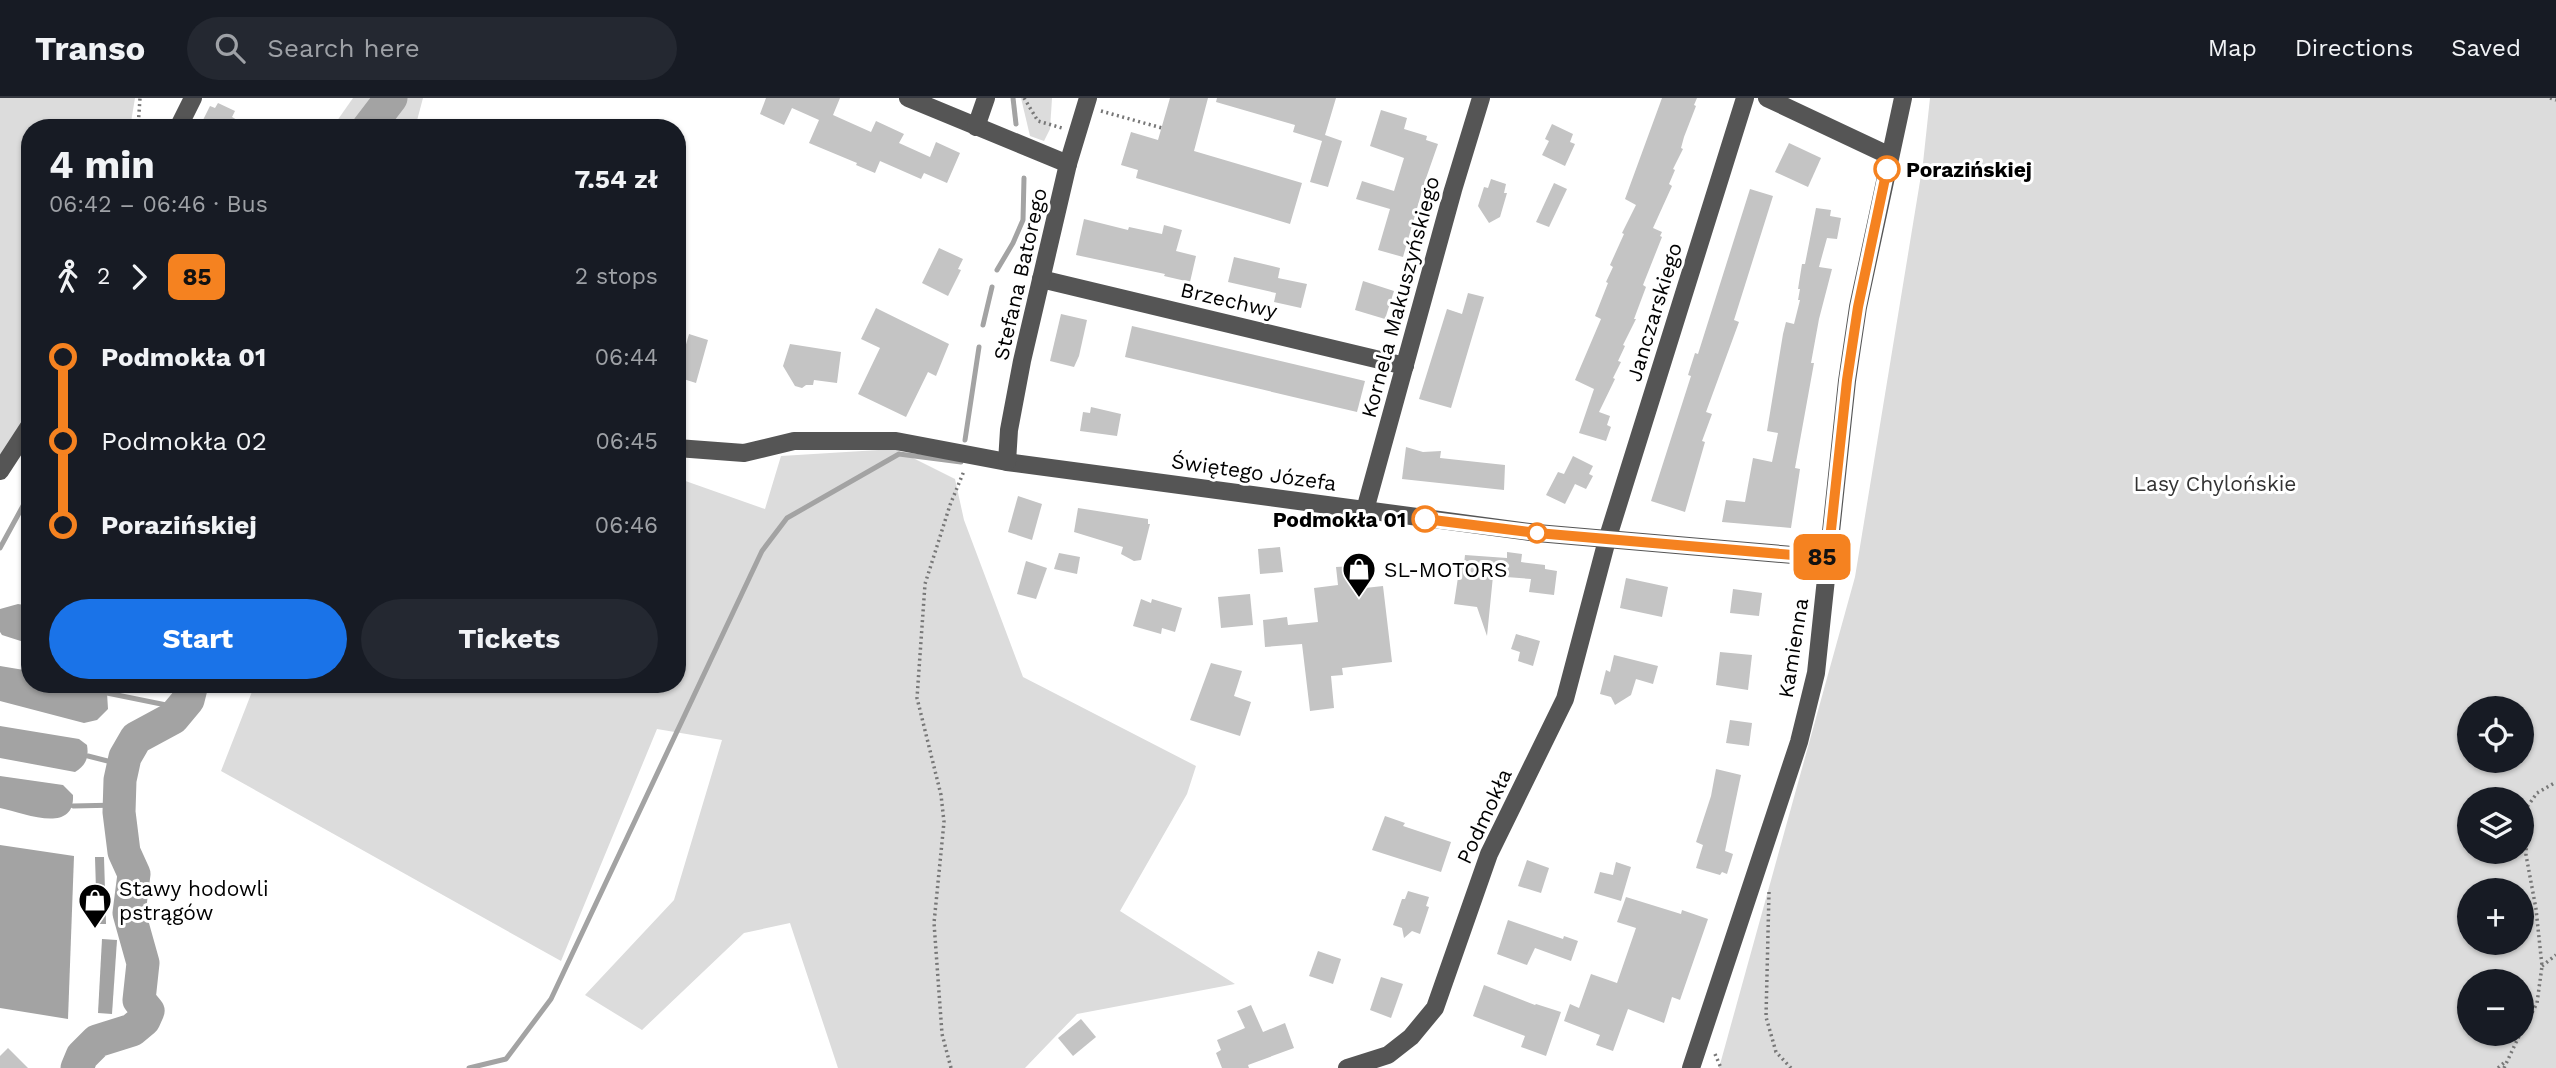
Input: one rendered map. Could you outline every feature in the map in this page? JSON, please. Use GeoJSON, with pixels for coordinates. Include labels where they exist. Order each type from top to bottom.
{"type":"FeatureCollection","features":[{"type":"Feature","properties":{"kind":"street"},"geometry":{"type":"LineString","coordinates":[[182,119],[193,98]]}},
{"type":"Feature","properties":{"kind":"street"},"geometry":{"type":"LineString","coordinates":[[908,98],[1069,164]]}},
{"type":"Feature","properties":{"kind":"street"},"geometry":{"type":"LineString","coordinates":[[976,127],[986,98]]}},
{"type":"Feature","properties":{"kind":"street","name":"Kornela Makuszyńskiego"},"geometry":{"type":"LineString","coordinates":[[1365,510],[1481,98]]}},
{"type":"Feature","properties":{"kind":"street","name":"Janczarskiego"},"geometry":{"type":"LineString","coordinates":[[1607,540],[1745,98]]}},
{"type":"Feature","properties":{"kind":"street"},"geometry":{"type":"LineString","coordinates":[[1767,98],[1890,156]]}},
{"type":"Feature","properties":{"kind":"street","name":"Kamienna"},"geometry":{"type":"LineString","coordinates":[[1690,1068],[1800,742],[1816,673],[1847,380],[1858,307],[1903,98]]}},
{"type":"Feature","properties":{"kind":"street","name":"Stefana Batorego"},"geometry":{"type":"LineString","coordinates":[[1007,462],[1009,430],[1041,279],[1086,102]]}},
{"type":"Feature","properties":{"kind":"street","name":"Brzechwy"},"geometry":{"type":"LineString","coordinates":[[1041,279],[1405,366]]}},
{"type":"Feature","properties":{"kind":"street"},"geometry":{"type":"LineString","coordinates":[[0,471],[21,439]]}},
{"type":"Feature","properties":{"kind":"street","name":"Świętego Józefa"},"geometry":{"type":"LineString","coordinates":[[686,449],[744,453],[794,441],[896,441],[1007,462],[1537,533],[1828,558]]}},
{"type":"Feature","properties":{"kind":"street","name":"Podmokła"},"geometry":{"type":"LineString","coordinates":[[1347,1068],[1388,1055],[1411,1037],[1435,1008],[1489,854],[1565,699],[1607,540]]}},
{"type":"Feature","properties":{"kind":"path"},"geometry":{"type":"LineString","coordinates":[[139,119],[141,98]]}},
{"type":"Feature","properties":{"kind":"path"},"geometry":{"type":"LineString","coordinates":[[1024,98],[1038,121],[1077,132]]}},
{"type":"Feature","properties":{"kind":"path"},"geometry":{"type":"LineString","coordinates":[[2550,98],[2556,100]]}},
{"type":"Feature","properties":{"kind":"path"},"geometry":{"type":"LineString","coordinates":[[1086,102],[1163,128]]}},
{"type":"Feature","properties":{"kind":"path"},"geometry":{"type":"LineString","coordinates":[[951,1068],[942,1034],[934,923],[944,822],[941,795],[917,698],[925,584],[950,506],[970,456]]}},
{"type":"Feature","properties":{"kind":"path"},"geometry":{"type":"LineString","coordinates":[[2534,1009],[2542,966],[2536,909],[2526,855],[2527,807],[2537,793],[2556,782]]}},
{"type":"Feature","properties":{"kind":"path"},"geometry":{"type":"LineString","coordinates":[[1770,883],[1766,1017],[1776,1052],[1791,1068]]}},
{"type":"Feature","properties":{"kind":"path"},"geometry":{"type":"LineString","coordinates":[[2542,966],[2556,955]]}},
{"type":"Feature","properties":{"kind":"path"},"geometry":{"type":"LineString","coordinates":[[2504,1068],[2514,1046]]}},
{"type":"Feature","properties":{"kind":"path"},"geometry":{"type":"LineString","coordinates":[[2498,1068],[2507,1060]]}},
{"type":"Feature","properties":{"kind":"green space"},"geometry":{"type":"Polygon","coordinates":[[[0,98],[135,98],[132,119],[21,119],[21,435],[0,466],[0,98]]]}},
{"type":"Feature","properties":{"kind":"green space"},"geometry":{"type":"Polygon","coordinates":[[[353,98],[423,98],[417,119],[338,119],[353,98]]]}},
{"type":"Feature","properties":{"kind":"green space"},"geometry":{"type":"Polygon","coordinates":[[[1021,98],[1052,98],[1050,129],[1044,141],[1030,136],[1021,98]]]}},
{"type":"Feature","properties":{"kind":"green space","name":"Lasy Chylońskie"},"geometry":{"type":"Polygon","coordinates":[[[1930,98],[2556,98],[2556,1068],[1719,1068],[1855,577],[1923,163],[1930,98]]]}},
{"type":"Feature","properties":{"kind":"green space"},"geometry":{"type":"Polygon","coordinates":[[[895,449],[955,479],[964,520],[1023,677],[1196,766],[1187,794],[1120,911],[1235,984],[1077,1014],[1025,1068],[838,1068],[790,923],[744,933],[642,1030],[585,995],[674,900],[722,740],[657,729],[561,961],[221,771],[251,693],[686,693],[686,481],[765,509],[781,456],[895,449]]]}},
{"type":"Feature","properties":{"kind":"shaded area"},"geometry":{"type":"Polygon","coordinates":[[[21,604],[21,641],[0,632],[0,609],[21,604]]]}},
{"type":"Feature","properties":{"kind":"shaded area"},"geometry":{"type":"Polygon","coordinates":[[[0,666],[21,670],[21,693],[107,693],[108,709],[97,720],[84,723],[0,701],[0,666]]]}},
{"type":"Feature","properties":{"kind":"shaded area"},"geometry":{"type":"Polygon","coordinates":[[[0,726],[79,739],[87,745],[86,761],[75,772],[0,758],[0,726]]]}},
{"type":"Feature","properties":{"kind":"shaded area"},"geometry":{"type":"Polygon","coordinates":[[[0,776],[63,785],[73,795],[71,807],[66,815],[57,818],[34,817],[0,808],[0,776]]]}},
{"type":"Feature","properties":{"kind":"shaded area"},"geometry":{"type":"Polygon","coordinates":[[[0,845],[74,856],[68,1019],[0,1008],[0,845]]]}},
{"type":"Feature","properties":{"kind":"shaded area"},"geometry":{"type":"Polygon","coordinates":[[[95,857],[104,857],[106,924],[97,924],[95,857]]]}},
{"type":"Feature","properties":{"kind":"shaded area"},"geometry":{"type":"Polygon","coordinates":[[[102,939],[117,940],[112,1014],[98,1013],[102,939]]]}},
{"type":"Feature","properties":{"kind":"building"},"geometry":{"type":"Polygon","coordinates":[[[766,98],[840,98],[833,115],[871,132],[876,121],[904,134],[899,143],[930,157],[936,142],[960,153],[947,183],[924,173],[921,179],[880,161],[875,173],[809,143],[819,120],[792,108],[784,125],[760,114],[766,98]]]}},
{"type":"Feature","properties":{"kind":"building"},"geometry":{"type":"Polygon","coordinates":[[[1170,98],[1208,98],[1194,151],[1302,183],[1290,224],[1136,178],[1138,170],[1121,165],[1131,132],[1158,140],[1170,98]]]}},
{"type":"Feature","properties":{"kind":"building"},"geometry":{"type":"Polygon","coordinates":[[[1217,98],[1336,98],[1325,135],[1342,141],[1328,187],[1310,182],[1322,141],[1293,132],[1295,125],[1216,102],[1217,98]]]}},
{"type":"Feature","properties":{"kind":"building"},"geometry":{"type":"Polygon","coordinates":[[[1662,98],[1697,98],[1684,137],[1683,149],[1673,169],[1675,170],[1669,184],[1672,186],[1653,228],[1662,232],[1662,237],[1643,285],[1646,287],[1636,319],[1623,345],[1625,346],[1618,361],[1621,362],[1613,378],[1615,379],[1599,412],[1610,416],[1607,425],[1611,427],[1606,441],[1579,433],[1594,389],[1575,380],[1601,319],[1595,316],[1613,267],[1610,265],[1636,205],[1625,199],[1662,98]]]}},
{"type":"Feature","properties":{"kind":"building"},"geometry":{"type":"Polygon","coordinates":[[[218,103],[235,111],[232,117],[235,119],[204,119],[210,106],[215,108],[218,103]]]}},
{"type":"Feature","properties":{"kind":"building"},"geometry":{"type":"Polygon","coordinates":[[[1381,110],[1407,118],[1404,129],[1427,136],[1426,140],[1438,144],[1403,257],[1378,250],[1390,209],[1356,199],[1362,181],[1394,191],[1404,158],[1370,146],[1381,110]]]}},
{"type":"Feature","properties":{"kind":"building"},"geometry":{"type":"Polygon","coordinates":[[[1552,124],[1573,134],[1570,142],[1575,144],[1565,166],[1542,155],[1549,141],[1545,139],[1552,124]]]}},
{"type":"Feature","properties":{"kind":"building"},"geometry":{"type":"Polygon","coordinates":[[[1789,143],[1821,158],[1808,187],[1775,172],[1789,143]]]}},
{"type":"Feature","properties":{"kind":"building"},"geometry":{"type":"Polygon","coordinates":[[[1491,179],[1506,184],[1504,193],[1507,193],[1500,217],[1489,223],[1478,206],[1484,187],[1488,188],[1491,179]]]}},
{"type":"Feature","properties":{"kind":"building"},"geometry":{"type":"Polygon","coordinates":[[[1554,183],[1567,189],[1549,227],[1536,222],[1554,183]]]}},
{"type":"Feature","properties":{"kind":"building"},"geometry":{"type":"Polygon","coordinates":[[[1750,189],[1773,196],[1734,320],[1739,322],[1706,412],[1712,414],[1702,441],[1705,442],[1685,512],[1651,501],[1691,376],[1688,375],[1695,353],[1698,354],[1750,189]]]}},
{"type":"Feature","properties":{"kind":"building"},"geometry":{"type":"Polygon","coordinates":[[[1816,208],[1831,210],[1830,216],[1841,218],[1837,239],[1827,238],[1819,267],[1832,269],[1811,363],[1814,363],[1795,468],[1800,469],[1791,528],[1722,522],[1726,500],[1745,502],[1753,458],[1772,462],[1778,433],[1767,431],[1783,334],[1786,322],[1794,324],[1800,300],[1798,289],[1802,264],[1805,264],[1816,208]]]}},
{"type":"Feature","properties":{"kind":"building"},"geometry":{"type":"Polygon","coordinates":[[[1084,219],[1128,230],[1129,227],[1162,234],[1164,225],[1182,230],[1176,251],[1196,256],[1190,282],[1076,255],[1084,219]]]}},
{"type":"Feature","properties":{"kind":"building"},"geometry":{"type":"Polygon","coordinates":[[[939,248],[963,259],[958,269],[961,270],[948,296],[922,283],[939,248]]]}},
{"type":"Feature","properties":{"kind":"building"},"geometry":{"type":"Polygon","coordinates":[[[1234,257],[1280,268],[1278,278],[1307,284],[1301,308],[1274,302],[1276,293],[1228,282],[1234,257]]]}},
{"type":"Feature","properties":{"kind":"building"},"geometry":{"type":"Polygon","coordinates":[[[1363,281],[1394,291],[1385,319],[1355,310],[1363,281]]]}},
{"type":"Feature","properties":{"kind":"building"},"geometry":{"type":"Polygon","coordinates":[[[1468,293],[1484,297],[1451,408],[1419,399],[1447,309],[1462,314],[1468,293]]]}},
{"type":"Feature","properties":{"kind":"building"},"geometry":{"type":"Polygon","coordinates":[[[876,308],[949,344],[936,376],[928,372],[906,417],[858,394],[880,348],[861,339],[876,308]]]}},
{"type":"Feature","properties":{"kind":"building"},"geometry":{"type":"Polygon","coordinates":[[[1061,314],[1087,320],[1074,367],[1050,361],[1061,314]]]}},
{"type":"Feature","properties":{"kind":"building"},"geometry":{"type":"Polygon","coordinates":[[[1132,326],[1365,381],[1357,412],[1125,357],[1132,326]]]}},
{"type":"Feature","properties":{"kind":"building"},"geometry":{"type":"Polygon","coordinates":[[[689,334],[708,340],[696,383],[686,380],[686,344],[689,334]]]}},
{"type":"Feature","properties":{"kind":"building"},"geometry":{"type":"Polygon","coordinates":[[[790,344],[841,352],[837,383],[814,380],[813,385],[802,388],[795,386],[783,366],[790,344]]]}},
{"type":"Feature","properties":{"kind":"building"},"geometry":{"type":"Polygon","coordinates":[[[1091,407],[1121,414],[1117,436],[1080,431],[1083,412],[1090,413],[1091,407]]]}},
{"type":"Feature","properties":{"kind":"building"},"geometry":{"type":"Polygon","coordinates":[[[1406,447],[1423,452],[1441,451],[1440,458],[1505,465],[1504,490],[1402,479],[1406,447]]]}},
{"type":"Feature","properties":{"kind":"building"},"geometry":{"type":"Polygon","coordinates":[[[1573,456],[1593,466],[1589,474],[1593,476],[1586,489],[1575,484],[1565,504],[1546,495],[1558,472],[1564,474],[1573,456]]]}},
{"type":"Feature","properties":{"kind":"building"},"geometry":{"type":"Polygon","coordinates":[[[1018,496],[1042,504],[1032,540],[1008,532],[1018,496]]]}},
{"type":"Feature","properties":{"kind":"building"},"geometry":{"type":"Polygon","coordinates":[[[1078,508],[1148,519],[1150,524],[1141,560],[1134,561],[1121,554],[1123,547],[1074,532],[1078,508]]]}},
{"type":"Feature","properties":{"kind":"building"},"geometry":{"type":"Polygon","coordinates":[[[1280,547],[1283,572],[1260,574],[1258,549],[1280,547]]]}},
{"type":"Feature","properties":{"kind":"building"},"geometry":{"type":"Polygon","coordinates":[[[1507,552],[1522,554],[1521,562],[1545,565],[1545,569],[1557,571],[1554,595],[1529,592],[1531,579],[1493,576],[1487,636],[1477,607],[1454,604],[1460,564],[1464,564],[1465,555],[1507,558],[1507,552]]]}},
{"type":"Feature","properties":{"kind":"building"},"geometry":{"type":"Polygon","coordinates":[[[1059,553],[1080,557],[1077,574],[1054,569],[1059,553]]]}},
{"type":"Feature","properties":{"kind":"building"},"geometry":{"type":"Polygon","coordinates":[[[1026,561],[1047,568],[1036,599],[1017,594],[1026,561]]]}},
{"type":"Feature","properties":{"kind":"building"},"geometry":{"type":"Polygon","coordinates":[[[1354,566],[1356,589],[1383,586],[1392,662],[1342,668],[1343,675],[1331,676],[1334,708],[1310,711],[1302,644],[1265,647],[1263,620],[1287,617],[1288,625],[1318,622],[1314,588],[1338,585],[1336,567],[1354,566]]]}},
{"type":"Feature","properties":{"kind":"building"},"geometry":{"type":"Polygon","coordinates":[[[1626,578],[1668,587],[1662,617],[1620,608],[1626,578]]]}},
{"type":"Feature","properties":{"kind":"building"},"geometry":{"type":"Polygon","coordinates":[[[1733,589],[1762,593],[1759,616],[1730,613],[1733,589]]]}},
{"type":"Feature","properties":{"kind":"building"},"geometry":{"type":"Polygon","coordinates":[[[1250,594],[1253,625],[1221,628],[1218,597],[1250,594]]]}},
{"type":"Feature","properties":{"kind":"building"},"geometry":{"type":"Polygon","coordinates":[[[1141,599],[1151,603],[1152,599],[1182,608],[1175,632],[1162,628],[1161,634],[1133,626],[1141,599]]]}},
{"type":"Feature","properties":{"kind":"building"},"geometry":{"type":"Polygon","coordinates":[[[1516,634],[1540,641],[1533,666],[1518,661],[1520,652],[1511,649],[1516,634]]]}},
{"type":"Feature","properties":{"kind":"building"},"geometry":{"type":"Polygon","coordinates":[[[1720,652],[1752,655],[1748,690],[1716,685],[1720,652]]]}},
{"type":"Feature","properties":{"kind":"building"},"geometry":{"type":"Polygon","coordinates":[[[1614,655],[1658,666],[1653,684],[1636,679],[1631,695],[1615,705],[1611,697],[1600,694],[1606,670],[1610,672],[1614,655]]]}},
{"type":"Feature","properties":{"kind":"building"},"geometry":{"type":"Polygon","coordinates":[[[1211,663],[1242,671],[1234,696],[1251,702],[1240,736],[1190,720],[1211,663]]]}},
{"type":"Feature","properties":{"kind":"building"},"geometry":{"type":"Polygon","coordinates":[[[1730,720],[1752,723],[1749,746],[1726,743],[1730,720]]]}},
{"type":"Feature","properties":{"kind":"building"},"geometry":{"type":"Polygon","coordinates":[[[1716,769],[1741,775],[1725,851],[1733,854],[1727,874],[1722,872],[1720,875],[1696,868],[1703,845],[1696,842],[1711,796],[1716,769]]]}},
{"type":"Feature","properties":{"kind":"building"},"geometry":{"type":"Polygon","coordinates":[[[1385,816],[1405,823],[1403,826],[1451,842],[1441,872],[1372,850],[1385,816]]]}},
{"type":"Feature","properties":{"kind":"building"},"geometry":{"type":"Polygon","coordinates":[[[1527,860],[1549,868],[1541,893],[1518,886],[1527,860]]]}},
{"type":"Feature","properties":{"kind":"building"},"geometry":{"type":"Polygon","coordinates":[[[1616,862],[1631,867],[1621,901],[1594,893],[1600,872],[1613,875],[1616,862]]]}},
{"type":"Feature","properties":{"kind":"building"},"geometry":{"type":"Polygon","coordinates":[[[1408,891],[1429,897],[1426,906],[1429,907],[1420,934],[1412,931],[1404,938],[1402,928],[1393,925],[1402,899],[1405,899],[1408,891]]]}},
{"type":"Feature","properties":{"kind":"building"},"geometry":{"type":"Polygon","coordinates":[[[1626,897],[1681,914],[1682,910],[1708,919],[1680,1000],[1672,997],[1664,1023],[1628,1009],[1613,1051],[1596,1045],[1600,1035],[1564,1021],[1570,1004],[1579,1008],[1591,974],[1617,983],[1636,928],[1617,922],[1626,897]]]}},
{"type":"Feature","properties":{"kind":"building"},"geometry":{"type":"Polygon","coordinates":[[[1508,920],[1563,939],[1564,936],[1578,941],[1571,961],[1535,948],[1527,965],[1497,954],[1508,920]]]}},
{"type":"Feature","properties":{"kind":"building"},"geometry":{"type":"Polygon","coordinates":[[[1318,951],[1341,959],[1333,984],[1309,976],[1318,951]]]}},
{"type":"Feature","properties":{"kind":"building"},"geometry":{"type":"Polygon","coordinates":[[[1381,977],[1403,984],[1391,1018],[1370,1010],[1381,977]]]}},
{"type":"Feature","properties":{"kind":"building"},"geometry":{"type":"Polygon","coordinates":[[[1484,985],[1561,1012],[1546,1056],[1521,1047],[1525,1036],[1473,1016],[1484,985]]]}},
{"type":"Feature","properties":{"kind":"building"},"geometry":{"type":"Polygon","coordinates":[[[1251,1005],[1263,1032],[1285,1023],[1294,1048],[1248,1065],[1249,1068],[1222,1068],[1216,1053],[1221,1050],[1217,1040],[1245,1028],[1237,1011],[1251,1005]]]}},
{"type":"Feature","properties":{"kind":"building"},"geometry":{"type":"Polygon","coordinates":[[[1081,1019],[1096,1037],[1073,1056],[1058,1038],[1081,1019]]]}},
{"type":"Feature","properties":{"kind":"building"},"geometry":{"type":"Polygon","coordinates":[[[8,1048],[28,1068],[0,1068],[0,1056],[8,1048]]]}},
{"type":"Feature","properties":{"kind":"waterway"},"geometry":{"type":"LineString","coordinates":[[375,119],[391,98]]}},
{"type":"Feature","properties":{"kind":"waterway"},"geometry":{"type":"LineString","coordinates":[[1013,98],[1016,124]]}},
{"type":"Feature","properties":{"kind":"waterway"},"geometry":{"type":"LineString","coordinates":[[997,270],[1023,220],[1024,178]]}},
{"type":"Feature","properties":{"kind":"waterway"},"geometry":{"type":"LineString","coordinates":[[983,325],[992,287]]}},
{"type":"Feature","properties":{"kind":"waterway"},"geometry":{"type":"LineString","coordinates":[[965,440],[979,347]]}},
{"type":"Feature","properties":{"kind":"waterway"},"geometry":{"type":"LineString","coordinates":[[469,1068],[506,1059],[551,999],[762,551],[787,518],[899,454],[961,462]]}},
{"type":"Feature","properties":{"kind":"waterway"},"geometry":{"type":"LineString","coordinates":[[0,548],[21,510]]}},
{"type":"Feature","properties":{"kind":"waterway"},"geometry":{"type":"LineString","coordinates":[[107,693],[181,708]]}},
{"type":"Feature","properties":{"kind":"waterway"},"geometry":{"type":"LineString","coordinates":[[77,1068],[82,1056],[97,1041],[132,1030],[144,1020],[148,1011],[139,1000],[143,963],[129,913],[134,874],[124,852],[119,812],[120,780],[125,757],[136,738],[173,718],[188,700],[190,693]]}},
{"type":"Feature","properties":{"kind":"waterway"},"geometry":{"type":"LineString","coordinates":[[88,756],[123,765]]}},
{"type":"Feature","properties":{"kind":"waterway"},"geometry":{"type":"LineString","coordinates":[[73,806],[119,805]]}},
{"type":"Feature","properties":{"kind":"bus line","name":"85"},"geometry":{"type":"LineString","coordinates":[[1425,519],[1537,533],[1828,558],[1847,380],[1858,307],[1887,169]]}},
{"type":"Feature","properties":{"kind":"place","name":"Porazińskiej"},"geometry":{"type":"Point","coordinates":[1887,169]}},
{"type":"Feature","properties":{"kind":"place","name":"Podmokła 01"},"geometry":{"type":"Point","coordinates":[1425,519]}},
{"type":"Feature","properties":{"kind":"place","name":"SL-MOTORS"},"geometry":{"type":"Point","coordinates":[1359,599]}},
{"type":"Feature","properties":{"kind":"place","name":"Stawy hodowli pstrągów"},"geometry":{"type":"Point","coordinates":[95,930]}}]}
